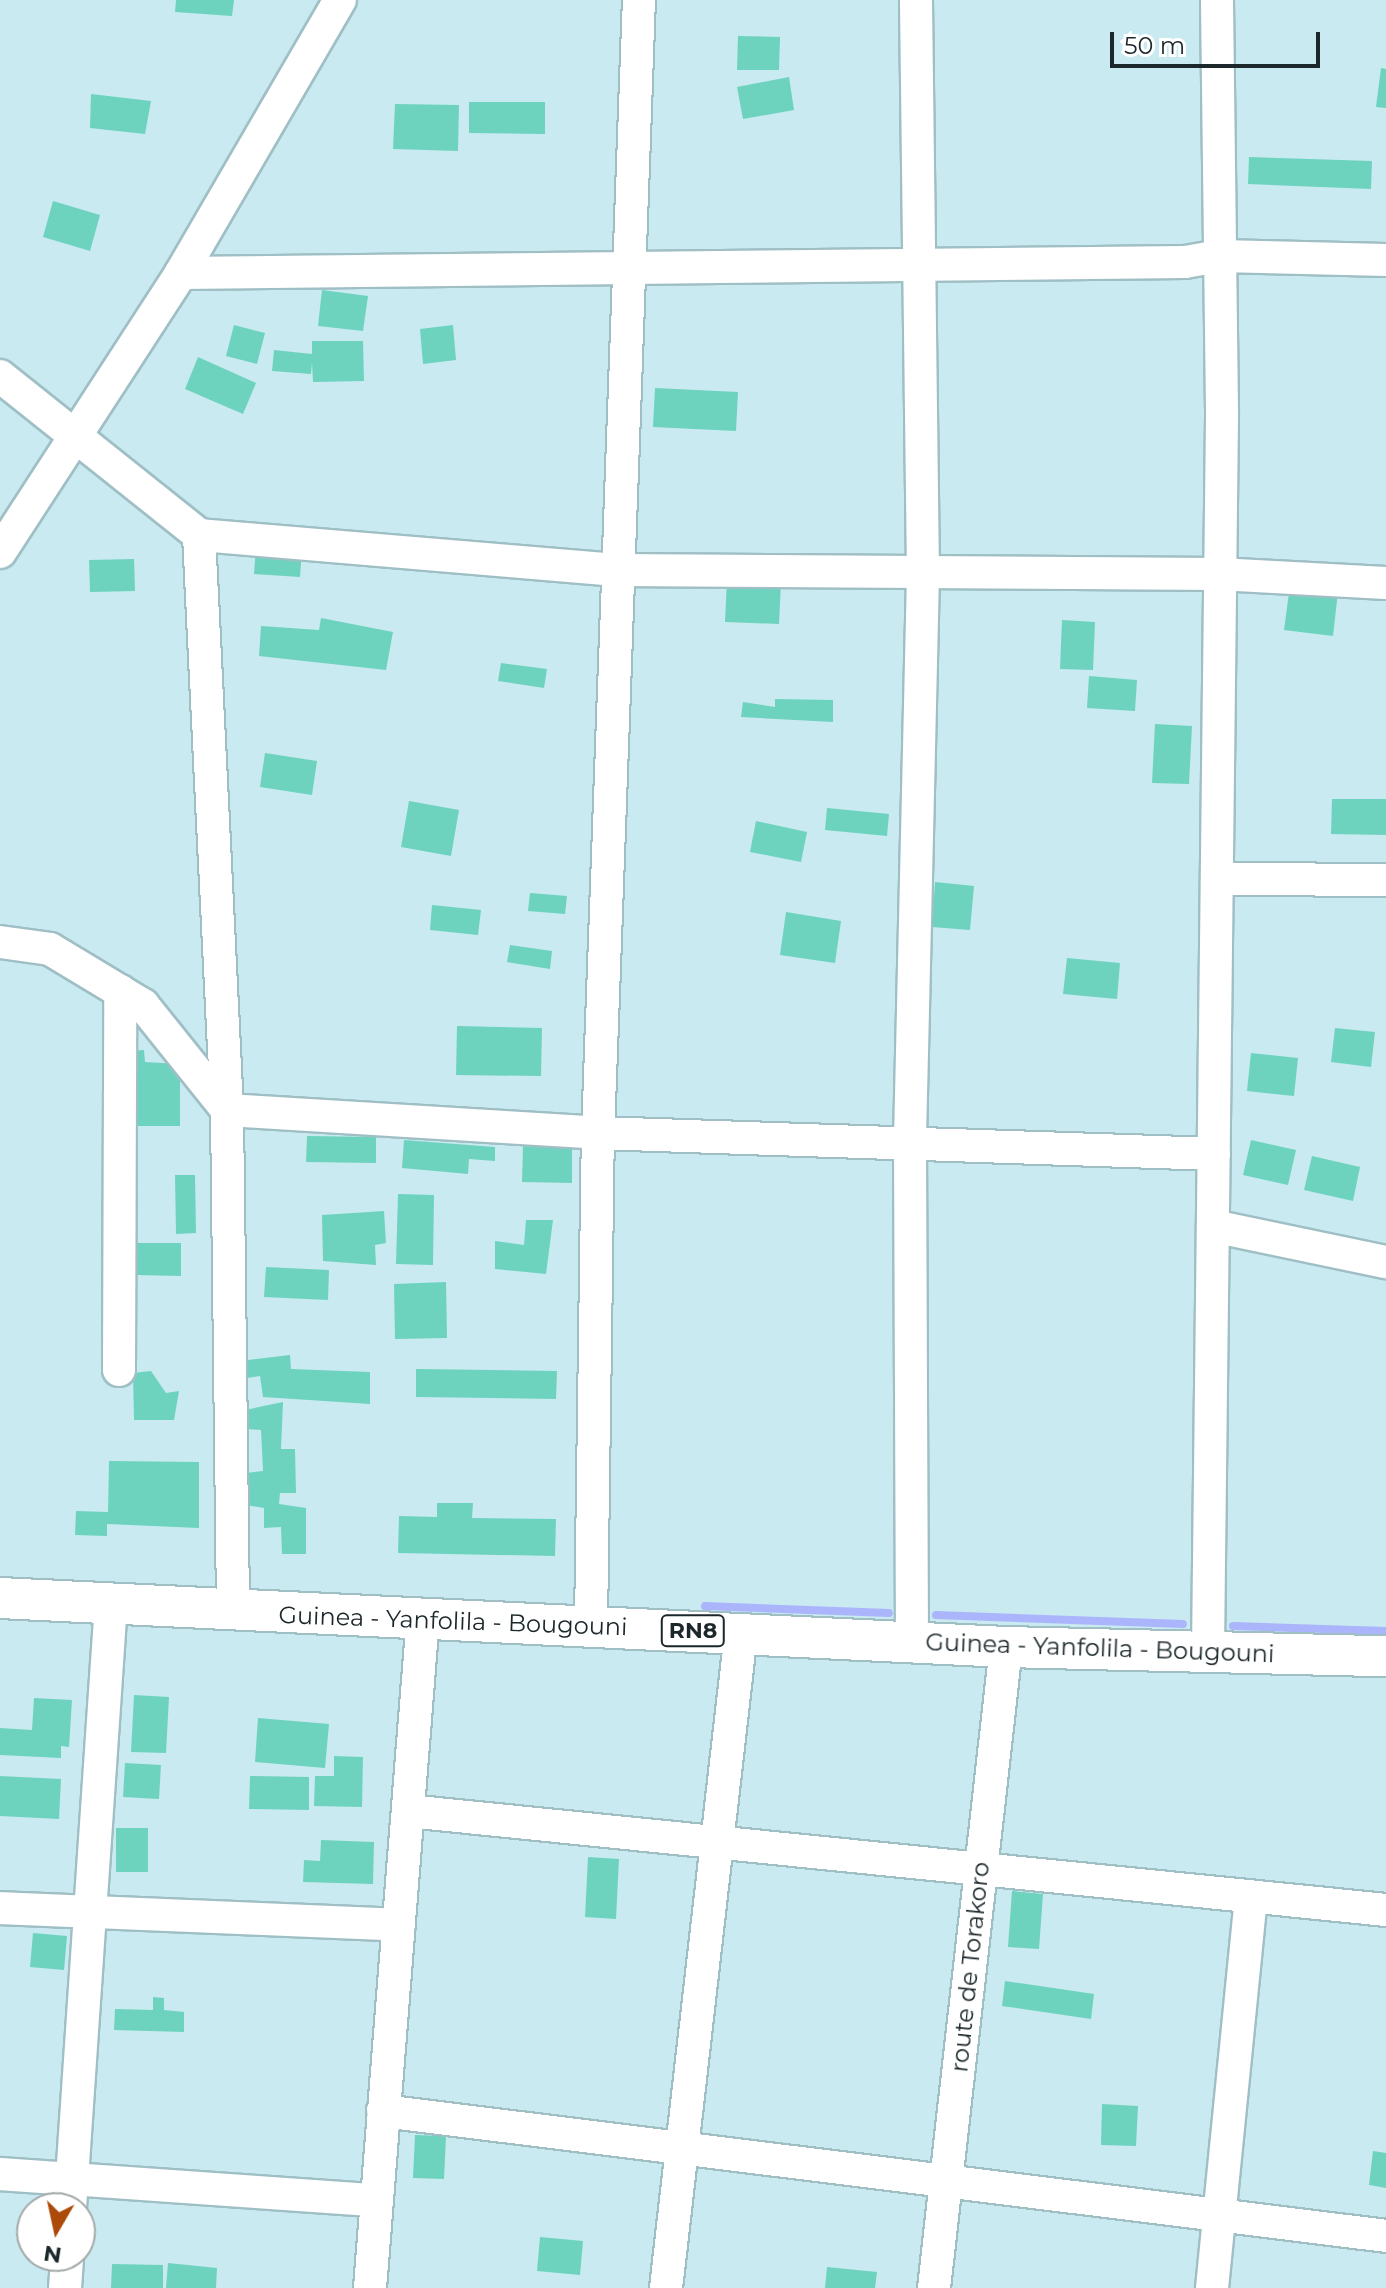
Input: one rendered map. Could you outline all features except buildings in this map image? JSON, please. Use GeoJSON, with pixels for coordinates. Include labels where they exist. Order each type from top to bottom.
{"type":"FeatureCollection","features":[{"type":"Feature","properties":{"kind":"main road","name":"Guinea - Yanfolila - Bougouni"},"geometry":{"type":"LineString","coordinates":[[0,1598],[1006,1647],[1386,1656]]}},
{"type":"Feature","properties":{"kind":"street"},"geometry":{"type":"LineString","coordinates":[[0,552],[181,273],[340,0]]}},
{"type":"Feature","properties":{"kind":"street"},"geometry":{"type":"LineString","coordinates":[[591,1626],[598,1133],[639,0]]}},
{"type":"Feature","properties":{"kind":"street"},"geometry":{"type":"LineString","coordinates":[[912,1642],[910,1139],[923,575],[922,266],[916,0]]}},
{"type":"Feature","properties":{"kind":"street"},"geometry":{"type":"LineString","coordinates":[[1208,1651],[1217,879],[1220,256],[1217,0]]}},
{"type":"Feature","properties":{"kind":"street"},"geometry":{"type":"LineString","coordinates":[[181,273],[922,266],[1220,256],[1386,260]]}},
{"type":"Feature","properties":{"kind":"street"},"geometry":{"type":"LineString","coordinates":[[0,376],[78,433],[199,535],[616,570],[923,575],[1218,574],[1386,583]]}},
{"type":"Feature","properties":{"kind":"street"},"geometry":{"type":"LineString","coordinates":[[199,535],[227,1110],[233,1611]]}},
{"type":"Feature","properties":{"kind":"street"},"geometry":{"type":"LineString","coordinates":[[1217,879],[1386,880]]}},
{"type":"Feature","properties":{"kind":"street"},"geometry":{"type":"LineString","coordinates":[[0,942],[50,949],[143,1005],[227,1110],[598,1133],[910,1139],[1214,1154]]}},
{"type":"Feature","properties":{"kind":"street"},"geometry":{"type":"LineString","coordinates":[[119,1370],[120,991]]}},
{"type":"Feature","properties":{"kind":"street"},"geometry":{"type":"LineString","coordinates":[[1213,1226],[1386,1262]]}},
{"type":"Feature","properties":{"kind":"street"},"geometry":{"type":"LineString","coordinates":[[71,2192],[111,1604]]}},
{"type":"Feature","properties":{"kind":"street"},"geometry":{"type":"LineString","coordinates":[[370,2288],[423,1618]]}},
{"type":"Feature","properties":{"kind":"street"},"geometry":{"type":"LineString","coordinates":[[666,2288],[723,1842],[741,1633]]}},
{"type":"Feature","properties":{"kind":"street","name":"route de Torakoro"},"geometry":{"type":"LineString","coordinates":[[934,2288],[1006,1647]]}},
{"type":"Feature","properties":{"kind":"street"},"geometry":{"type":"LineString","coordinates":[[408,1811],[1386,1910]]}},
{"type":"Feature","properties":{"kind":"street"},"geometry":{"type":"LineString","coordinates":[[1212,2288],[1251,1897]]}},
{"type":"Feature","properties":{"kind":"street"},"geometry":{"type":"LineString","coordinates":[[0,1908],[399,1925]]}},
{"type":"Feature","properties":{"kind":"street"},"geometry":{"type":"LineString","coordinates":[[383,2111],[1386,2236]]}},
{"type":"Feature","properties":{"kind":"street"},"geometry":{"type":"LineString","coordinates":[[0,2174],[67,2192]]}},
{"type":"Feature","properties":{"kind":"street"},"geometry":{"type":"LineString","coordinates":[[96,2194],[376,2200]]}},
{"type":"Feature","properties":{"kind":"waterway"},"geometry":{"type":"LineString","coordinates":[[705,1606],[889,1613]]}},
{"type":"Feature","properties":{"kind":"waterway"},"geometry":{"type":"LineString","coordinates":[[936,1615],[1183,1624]]}},
{"type":"Feature","properties":{"kind":"waterway"},"geometry":{"type":"LineString","coordinates":[[1233,1626],[1386,1631]]}}]}
